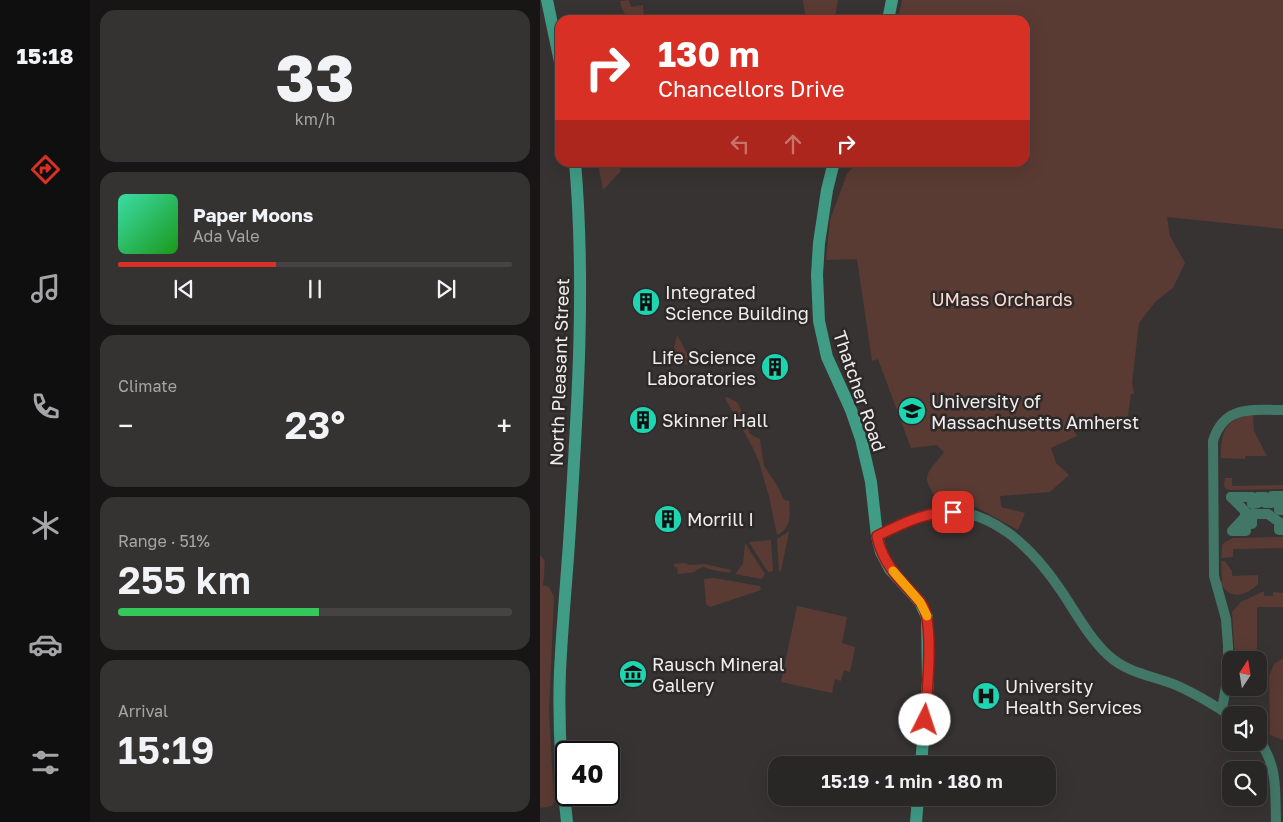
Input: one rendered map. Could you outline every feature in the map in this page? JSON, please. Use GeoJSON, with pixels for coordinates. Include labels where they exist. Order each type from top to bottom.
{"type":"FeatureCollection","features":[{"type":"Feature","properties":{"kind":"main road"},"geometry":{"type":"LineString","coordinates":[[547,0],[555,38]]}},
{"type":"Feature","properties":{"kind":"main road"},"geometry":{"type":"LineString","coordinates":[[889,15],[892,0]]}},
{"type":"Feature","properties":{"kind":"main road","name":"North Pleasant Street"},"geometry":{"type":"LineString","coordinates":[[567,822],[560,748],[560,673],[580,360],[579,209],[575,167]]}},
{"type":"Feature","properties":{"kind":"main road","name":"Thatcher Road"},"geometry":{"type":"LineString","coordinates":[[833,167],[827,190],[819,243],[817,275],[818,314],[828,357],[851,410],[861,439],[872,488],[877,536],[881,552],[890,569],[920,602],[927,617],[928,687],[922,756]]}},
{"type":"Feature","properties":{"kind":"main road"},"geometry":{"type":"LineString","coordinates":[[916,822],[917,806]]}},
{"type":"Feature","properties":{"kind":"street"},"geometry":{"type":"LineString","coordinates":[[1223,706],[1228,674],[1228,646],[1226,619],[1214,576],[1213,440],[1218,427],[1230,416],[1240,411],[1283,410]]}},
{"type":"Feature","properties":{"kind":"street"},"geometry":{"type":"LineString","coordinates":[[1283,496],[1272,496],[1272,503],[1265,503],[1265,496],[1258,497],[1258,503],[1252,504],[1252,497],[1231,497],[1245,511],[1245,518],[1232,531],[1246,531],[1245,524],[1252,524],[1252,514],[1268,514],[1279,522],[1279,530],[1283,530]]}},
{"type":"Feature","properties":{"kind":"street"},"geometry":{"type":"LineString","coordinates":[[1283,503],[1279,503],[1279,510],[1283,510]]}},
{"type":"Feature","properties":{"kind":"street"},"geometry":{"type":"LineString","coordinates":[[877,536],[915,518],[944,512],[971,515],[993,524],[1013,536],[1031,551],[1053,579],[1090,633],[1109,656],[1132,670],[1179,687],[1222,710]]}},
{"type":"Feature","properties":{"kind":"street"},"geometry":{"type":"LineString","coordinates":[[1266,751],[1271,759],[1274,770],[1276,822]]}},
{"type":"Feature","properties":{"kind":"green space"},"geometry":{"type":"Polygon","coordinates":[[[629,0],[631,7],[643,5],[644,15],[626,15],[620,1],[629,0]]]}},
{"type":"Feature","properties":{"kind":"green space"},"geometry":{"type":"Polygon","coordinates":[[[803,0],[838,0],[836,15],[805,15],[803,0]]]}},
{"type":"Feature","properties":{"kind":"green space","name":"UMass Orchards"},"geometry":{"type":"Polygon","coordinates":[[[902,0],[1283,0],[1283,229],[1167,217],[1170,236],[1185,263],[1173,288],[1156,301],[1139,323],[1132,383],[1134,394],[1131,394],[1127,423],[1073,429],[1077,436],[1051,448],[1056,463],[1069,475],[1050,492],[1000,496],[1001,507],[1025,513],[1018,530],[976,507],[941,504],[927,482],[927,477],[944,452],[937,445],[911,448],[878,359],[872,361],[857,259],[826,260],[830,220],[847,174],[852,167],[1030,167],[1030,15],[899,15],[902,0]]]}},
{"type":"Feature","properties":{"kind":"green space"},"geometry":{"type":"Polygon","coordinates":[[[599,167],[620,167],[621,171],[603,190],[599,167]]]}},
{"type":"Feature","properties":{"kind":"green space"},"geometry":{"type":"Polygon","coordinates":[[[677,335],[691,361],[688,365],[664,361],[674,348],[677,335]]]}},
{"type":"Feature","properties":{"kind":"green space"},"geometry":{"type":"Polygon","coordinates":[[[727,397],[738,403],[750,434],[760,439],[764,466],[777,485],[784,500],[789,501],[790,516],[788,524],[777,535],[769,496],[759,462],[725,398],[727,397]]]}},
{"type":"Feature","properties":{"kind":"green space"},"geometry":{"type":"Polygon","coordinates":[[[1247,415],[1253,416],[1254,431],[1267,456],[1245,456],[1245,459],[1221,458],[1223,436],[1228,426],[1233,421],[1247,415]]]}},
{"type":"Feature","properties":{"kind":"green space"},"geometry":{"type":"Polygon","coordinates":[[[1225,478],[1232,478],[1232,486],[1283,485],[1283,489],[1231,490],[1226,489],[1224,486],[1225,478]]]}},
{"type":"Feature","properties":{"kind":"green space"},"geometry":{"type":"Polygon","coordinates":[[[788,532],[781,571],[779,571],[777,539],[788,532]]]}},
{"type":"Feature","properties":{"kind":"green space"},"geometry":{"type":"Polygon","coordinates":[[[1283,537],[1283,548],[1233,549],[1233,557],[1221,558],[1222,545],[1233,538],[1283,537]]]}},
{"type":"Feature","properties":{"kind":"green space"},"geometry":{"type":"Polygon","coordinates":[[[771,540],[773,571],[768,572],[749,542],[771,540]]]}},
{"type":"Feature","properties":{"kind":"green space"},"geometry":{"type":"Polygon","coordinates":[[[745,543],[765,574],[762,579],[735,574],[743,564],[745,543]]]}},
{"type":"Feature","properties":{"kind":"green space"},"geometry":{"type":"Polygon","coordinates":[[[540,555],[545,561],[543,585],[549,587],[554,597],[549,711],[554,802],[552,806],[540,808],[540,555]]]}},
{"type":"Feature","properties":{"kind":"green space"},"geometry":{"type":"Polygon","coordinates":[[[1221,561],[1225,561],[1232,571],[1232,576],[1258,575],[1258,584],[1243,594],[1238,595],[1228,592],[1220,582],[1222,581],[1221,561]]]}},
{"type":"Feature","properties":{"kind":"green space"},"geometry":{"type":"Polygon","coordinates":[[[685,563],[689,565],[705,564],[731,570],[730,573],[703,567],[695,572],[678,574],[677,567],[674,567],[674,564],[685,563]]]}},
{"type":"Feature","properties":{"kind":"green space"},"geometry":{"type":"Polygon","coordinates":[[[714,578],[760,586],[761,590],[710,607],[706,604],[704,579],[714,578]]]}},
{"type":"Feature","properties":{"kind":"green space"},"geometry":{"type":"Polygon","coordinates":[[[1262,592],[1264,592],[1264,596],[1273,596],[1273,592],[1283,593],[1283,607],[1257,607],[1257,651],[1234,651],[1232,612],[1241,602],[1262,592]]]}},
{"type":"Feature","properties":{"kind":"green space"},"geometry":{"type":"Polygon","coordinates":[[[797,606],[847,617],[842,643],[855,647],[850,672],[844,670],[841,681],[835,679],[832,693],[781,682],[797,606]]]}},
{"type":"Feature","properties":{"kind":"green space"},"geometry":{"type":"Polygon","coordinates":[[[1283,658],[1283,740],[1270,735],[1269,676],[1274,664],[1283,658]]]}},
{"type":"Feature","properties":{"kind":"slow traffic"},"geometry":{"type":"LineString","coordinates":[[893,571],[924,607],[927,616]]}},
{"type":"Feature","properties":{"kind":"place","name":"Integrated Science Building"},"geometry":{"type":"Point","coordinates":[646,302]}},
{"type":"Feature","properties":{"kind":"place","name":"Life Science Laboratories"},"geometry":{"type":"Point","coordinates":[775,367]}},
{"type":"Feature","properties":{"kind":"place","name":"University of Massachusetts Amherst"},"geometry":{"type":"Point","coordinates":[912,411]}},
{"type":"Feature","properties":{"kind":"place","name":"Skinner Hall"},"geometry":{"type":"Point","coordinates":[643,420]}},
{"type":"Feature","properties":{"kind":"place","name":"Morrill I"},"geometry":{"type":"Point","coordinates":[668,519]}},
{"type":"Feature","properties":{"kind":"place","name":"Rausch Mineral Gallery"},"geometry":{"type":"Point","coordinates":[633,674]}},
{"type":"Feature","properties":{"kind":"place","name":"University Health Services"},"geometry":{"type":"Point","coordinates":[986,696]}},
{"type":"Feature","properties":{"kind":"route"},"geometry":{"type":"LineString","coordinates":[[925,720],[928,662],[927,617],[924,607],[890,569],[881,552],[877,536],[924,515],[953,512]]}}]}
